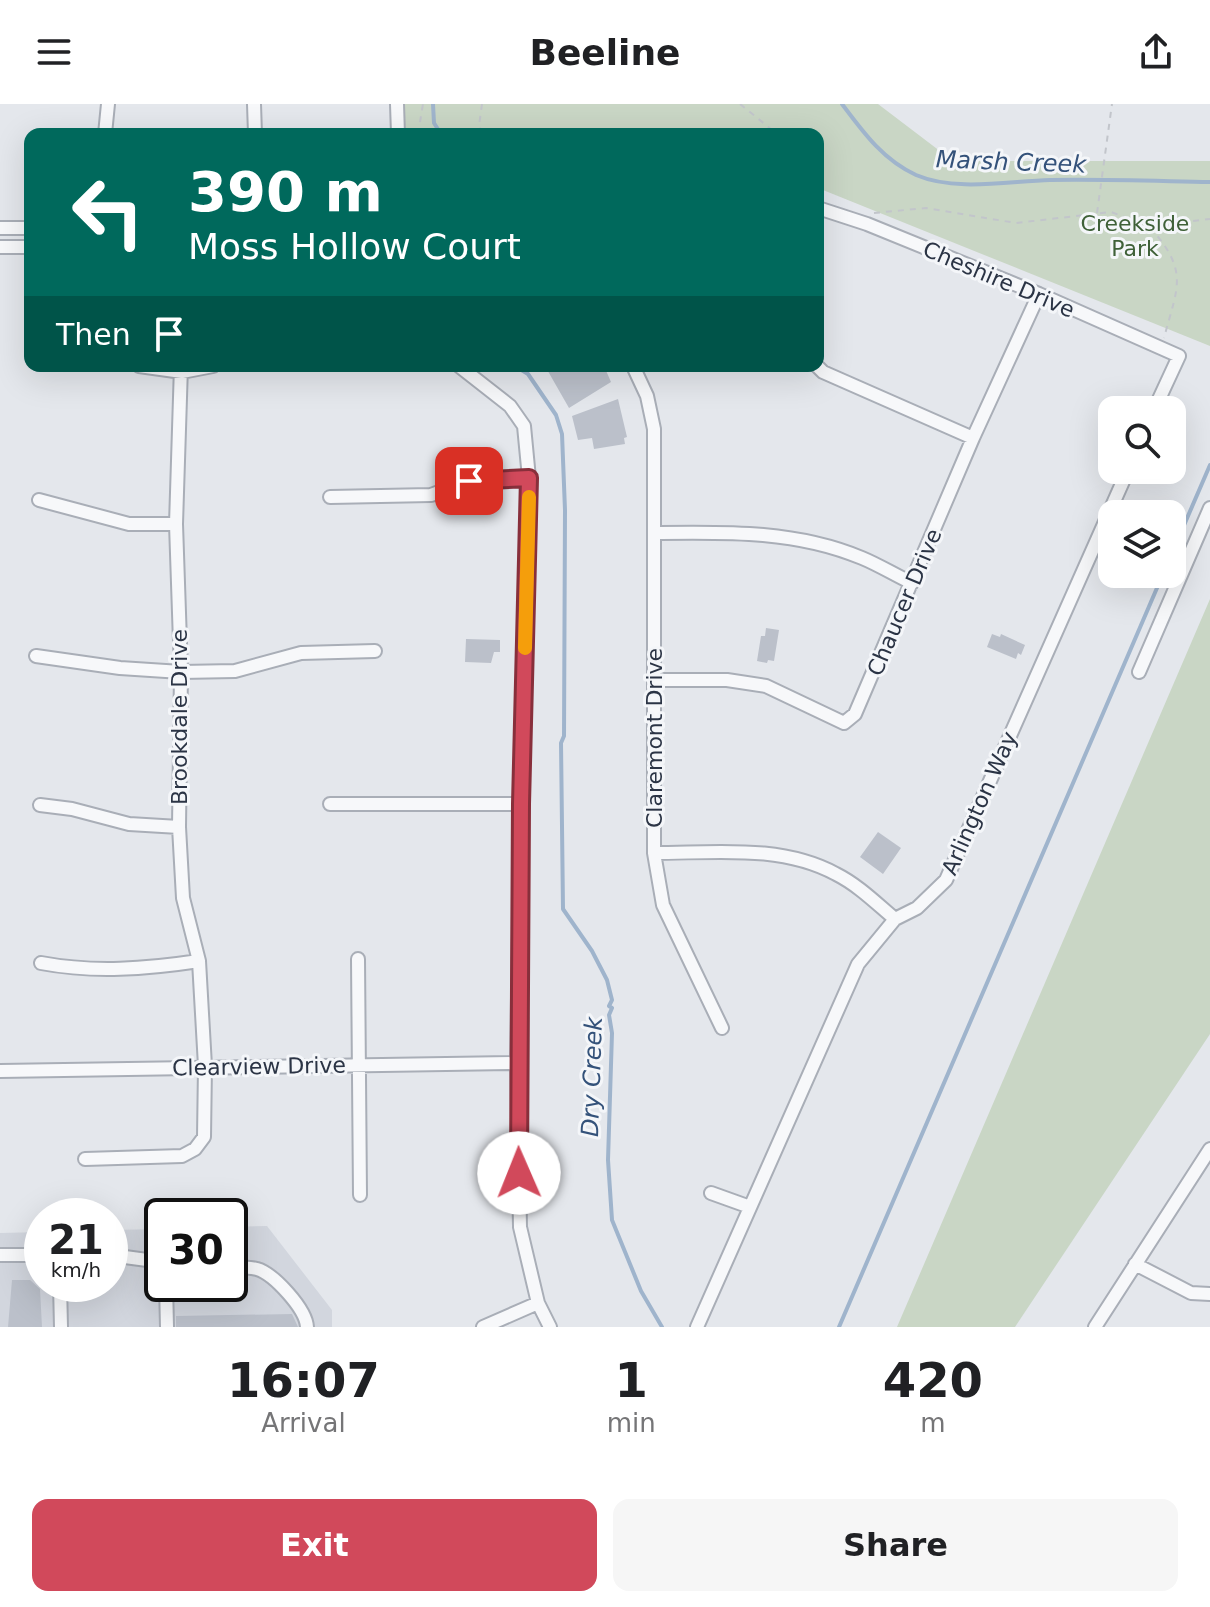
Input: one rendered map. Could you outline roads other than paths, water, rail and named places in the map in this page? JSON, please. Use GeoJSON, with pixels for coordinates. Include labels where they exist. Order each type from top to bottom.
{"type":"FeatureCollection","features":[{"type":"Feature","properties":{"kind":"street"},"geometry":{"type":"LineString","coordinates":[[106,128],[108,104]]}},
{"type":"Feature","properties":{"kind":"street"},"geometry":{"type":"LineString","coordinates":[[254,104],[255,128]]}},
{"type":"Feature","properties":{"kind":"street"},"geometry":{"type":"LineString","coordinates":[[397,104],[398,128]]}},
{"type":"Feature","properties":{"kind":"street","name":"Cheshire Drive"},"geometry":{"type":"LineString","coordinates":[[824,210],[867,224],[1039,294],[1179,356],[1160,396]]}},
{"type":"Feature","properties":{"kind":"street"},"geometry":{"type":"LineString","coordinates":[[0,228],[24,228]]}},
{"type":"Feature","properties":{"kind":"street"},"geometry":{"type":"LineString","coordinates":[[0,247],[24,247]]}},
{"type":"Feature","properties":{"kind":"street","name":"Chaucer Drive"},"geometry":{"type":"LineString","coordinates":[[654,680],[727,680],[766,686],[844,723],[855,714],[973,438],[1039,294]]}},
{"type":"Feature","properties":{"kind":"street","name":"Brookdale Drive"},"geometry":{"type":"LineString","coordinates":[[85,1159],[182,1156],[195,1149],[204,1137],[205,1066],[199,961],[183,898],[179,827],[181,672],[176,524],[182,372]]}},
{"type":"Feature","properties":{"kind":"street"},"geometry":{"type":"LineString","coordinates":[[467,372],[510,406],[524,426],[529,478],[517,1063],[520,1227],[538,1303],[550,1327]]}},
{"type":"Feature","properties":{"kind":"street","name":"Claremont Drive"},"geometry":{"type":"LineString","coordinates":[[636,372],[647,396],[654,429],[654,853],[765,853],[797,859],[835,873],[868,895],[895,919]]}},
{"type":"Feature","properties":{"kind":"street"},"geometry":{"type":"LineString","coordinates":[[823,372],[973,438]]}},
{"type":"Feature","properties":{"kind":"street"},"geometry":{"type":"LineString","coordinates":[[330,497],[431,495],[469,481],[529,478]]}},
{"type":"Feature","properties":{"kind":"street","name":"Arlington Way"},"geometry":{"type":"LineString","coordinates":[[697,1327],[858,964],[895,919],[917,908],[946,880],[1122,484]]}},
{"type":"Feature","properties":{"kind":"street"},"geometry":{"type":"LineString","coordinates":[[39,500],[129,524],[176,524]]}},
{"type":"Feature","properties":{"kind":"street"},"geometry":{"type":"LineString","coordinates":[[1139,672],[1210,508]]}},
{"type":"Feature","properties":{"kind":"street"},"geometry":{"type":"LineString","coordinates":[[654,533],[739,531],[804,540],[861,558],[912,583]]}},
{"type":"Feature","properties":{"kind":"street"},"geometry":{"type":"LineString","coordinates":[[36,656],[120,668],[181,672],[235,671],[301,653],[375,651]]}},
{"type":"Feature","properties":{"kind":"street"},"geometry":{"type":"LineString","coordinates":[[330,804],[521,804]]}},
{"type":"Feature","properties":{"kind":"street"},"geometry":{"type":"LineString","coordinates":[[40,805],[72,809],[129,824],[179,827]]}},
{"type":"Feature","properties":{"kind":"street"},"geometry":{"type":"LineString","coordinates":[[654,853],[663,905],[722,1028]]}},
{"type":"Feature","properties":{"kind":"street"},"geometry":{"type":"LineString","coordinates":[[358,959],[360,1195]]}},
{"type":"Feature","properties":{"kind":"street"},"geometry":{"type":"LineString","coordinates":[[41,963],[73,969],[146,969],[199,961]]}},
{"type":"Feature","properties":{"kind":"street","name":"Clearview Drive"},"geometry":{"type":"LineString","coordinates":[[0,1071],[517,1063]]}},
{"type":"Feature","properties":{"kind":"street"},"geometry":{"type":"LineString","coordinates":[[1095,1327],[1210,1149]]}},
{"type":"Feature","properties":{"kind":"street"},"geometry":{"type":"LineString","coordinates":[[711,1193],[750,1207]]}},
{"type":"Feature","properties":{"kind":"street"},"geometry":{"type":"LineString","coordinates":[[0,1255],[24,1255]]}},
{"type":"Feature","properties":{"kind":"street"},"geometry":{"type":"LineString","coordinates":[[1135,1264],[1191,1293],[1210,1294]]}},
{"type":"Feature","properties":{"kind":"street"},"geometry":{"type":"LineString","coordinates":[[248,1268],[259,1269],[288,1291],[307,1320],[307,1327]]}},
{"type":"Feature","properties":{"kind":"street"},"geometry":{"type":"LineString","coordinates":[[60,1302],[61,1327]]}},
{"type":"Feature","properties":{"kind":"street"},"geometry":{"type":"LineString","coordinates":[[166,1302],[167,1327]]}},
{"type":"Feature","properties":{"kind":"street"},"geometry":{"type":"LineString","coordinates":[[483,1327],[538,1303]]}},
{"type":"Feature","properties":{"kind":"waterway","name":"Dry Creek"},"geometry":{"type":"LineString","coordinates":[[433,104],[437,128]]}},
{"type":"Feature","properties":{"kind":"waterway","name":"Marsh Creek"},"geometry":{"type":"LineString","coordinates":[[842,104],[866,135],[893,162],[932,180],[965,184],[1070,180],[1210,182]]}},
{"type":"Feature","properties":{"kind":"waterway","name":"Dry Creek"},"geometry":{"type":"LineString","coordinates":[[525,372],[556,415],[562,434],[565,510],[564,736],[561,743],[563,909],[592,951],[607,980],[612,1000],[609,1006],[612,1008],[609,1015],[612,1033],[608,1160],[612,1220],[641,1291],[662,1327]]}},
{"type":"Feature","properties":{"kind":"waterway"},"geometry":{"type":"LineString","coordinates":[[1186,521],[1210,465]]}},
{"type":"Feature","properties":{"kind":"waterway"},"geometry":{"type":"LineString","coordinates":[[839,1327],[1157,588]]}},
{"type":"Feature","properties":{"kind":"park label","name":"Creekside Park"},"geometry":{"type":"Point","coordinates":[1135,236]}}]}
